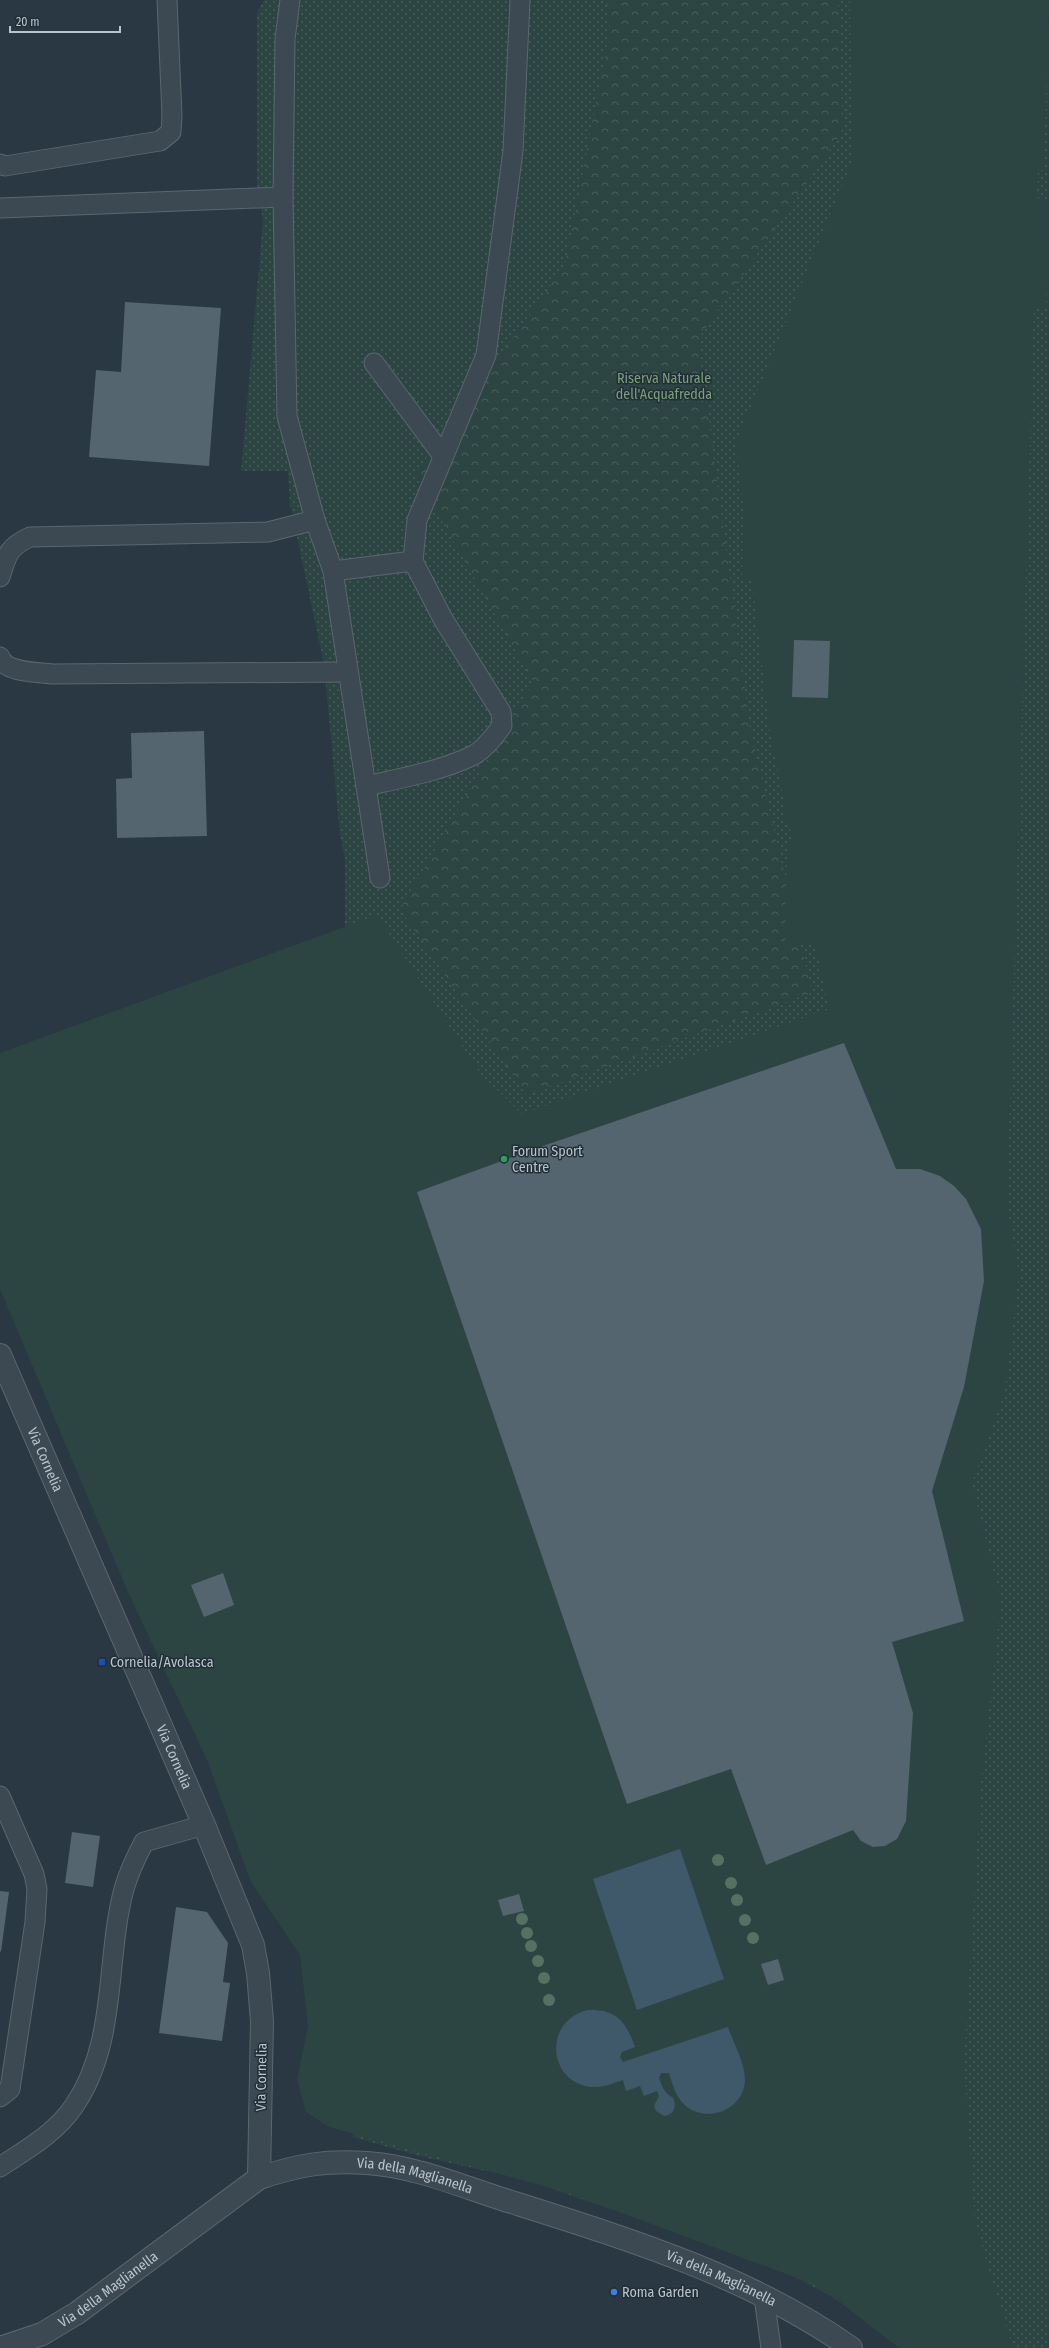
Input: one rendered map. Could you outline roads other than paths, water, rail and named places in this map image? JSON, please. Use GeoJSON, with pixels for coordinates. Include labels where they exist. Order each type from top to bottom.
{"type":"FeatureCollection","features":[{"type":"Feature","properties":{"kind":"street","name":"Via Cornelia"},"geometry":{"type":"LineString","coordinates":[[0,1355],[204,1825],[253,1946],[258,1973],[262,2022],[259,2178]]}},
{"type":"Feature","properties":{"kind":"street","name":"Via della Maglianella"},"geometry":{"type":"LineString","coordinates":[[0,2348],[42,2334],[77,2314],[259,2178],[293,2167],[320,2162],[369,2163],[393,2167],[542,2211],[675,2256],[764,2297],[817,2324],[851,2348]]}},
{"type":"Feature","properties":{"kind":"lane"},"geometry":{"type":"LineString","coordinates":[[0,164],[5,166],[160,141],[171,132],[172,115],[167,0]]}},
{"type":"Feature","properties":{"kind":"lane"},"geometry":{"type":"LineString","coordinates":[[290,0],[285,39],[283,197],[287,416],[315,520],[333,571],[380,878]]}},
{"type":"Feature","properties":{"kind":"lane"},"geometry":{"type":"LineString","coordinates":[[366,786],[426,772],[475,754],[490,742],[502,726],[501,712],[443,620],[413,560],[417,520],[486,355],[513,151],[520,27],[520,0]]}},
{"type":"Feature","properties":{"kind":"lane"},"geometry":{"type":"LineString","coordinates":[[0,208],[283,197]]}},
{"type":"Feature","properties":{"kind":"lane"},"geometry":{"type":"LineString","coordinates":[[374,363],[443,456]]}},
{"type":"Feature","properties":{"kind":"lane"},"geometry":{"type":"LineString","coordinates":[[0,577],[8,551],[19,542],[30,537],[268,532],[315,520]]}},
{"type":"Feature","properties":{"kind":"lane"},"geometry":{"type":"LineString","coordinates":[[333,571],[413,560]]}},
{"type":"Feature","properties":{"kind":"lane"},"geometry":{"type":"LineString","coordinates":[[0,657],[1,660],[12,668],[52,674],[348,672]]}},
{"type":"Feature","properties":{"kind":"lane"},"geometry":{"type":"LineString","coordinates":[[0,1796],[34,1874],[37,1889],[35,1922],[10,2090],[0,2097]]}},
{"type":"Feature","properties":{"kind":"lane"},"geometry":{"type":"LineString","coordinates":[[0,2167],[56,2128],[74,2107],[91,2078],[100,2047],[124,1890],[132,1864],[144,1842],[204,1825]]}},
{"type":"Feature","properties":{"kind":"lane"},"geometry":{"type":"LineString","coordinates":[[764,2297],[771,2348]]}},
{"type":"Feature","properties":{"kind":"water"},"geometry":{"type":"Polygon","coordinates":[[[680,1849],[724,1979],[637,2010],[593,1879],[680,1849]]]}},
{"type":"Feature","properties":{"kind":"water"},"geometry":{"type":"Polygon","coordinates":[[[588,2010],[606,2012],[619,2019],[624,2024],[635,2047],[622,2052],[620,2057],[623,2062],[728,2027],[743,2067],[745,2080],[743,2091],[730,2107],[720,2112],[710,2114],[699,2113],[689,2109],[681,2101],[675,2091],[669,2073],[661,2073],[659,2078],[666,2092],[673,2098],[675,2104],[674,2110],[670,2114],[664,2116],[656,2111],[654,2106],[659,2096],[657,2091],[644,2096],[640,2086],[626,2091],[623,2080],[599,2087],[580,2084],[568,2077],[560,2066],[556,2053],[557,2039],[563,2027],[573,2016],[588,2010]]]}},
{"type":"Feature","properties":{"kind":"place","name":"Forum Sport Centre"},"geometry":{"type":"Point","coordinates":[504,1159]}},
{"type":"Feature","properties":{"kind":"place","name":"Cornelia/Avolasca"},"geometry":{"type":"Point","coordinates":[102,1662]}},
{"type":"Feature","properties":{"kind":"place","name":"Roma Garden"},"geometry":{"type":"Point","coordinates":[614,2292]}},
{"type":"Feature","properties":{"kind":"park label","name":"Riserva Naturale dell'Acquafredda"},"geometry":{"type":"Point","coordinates":[664,386]}}]}
